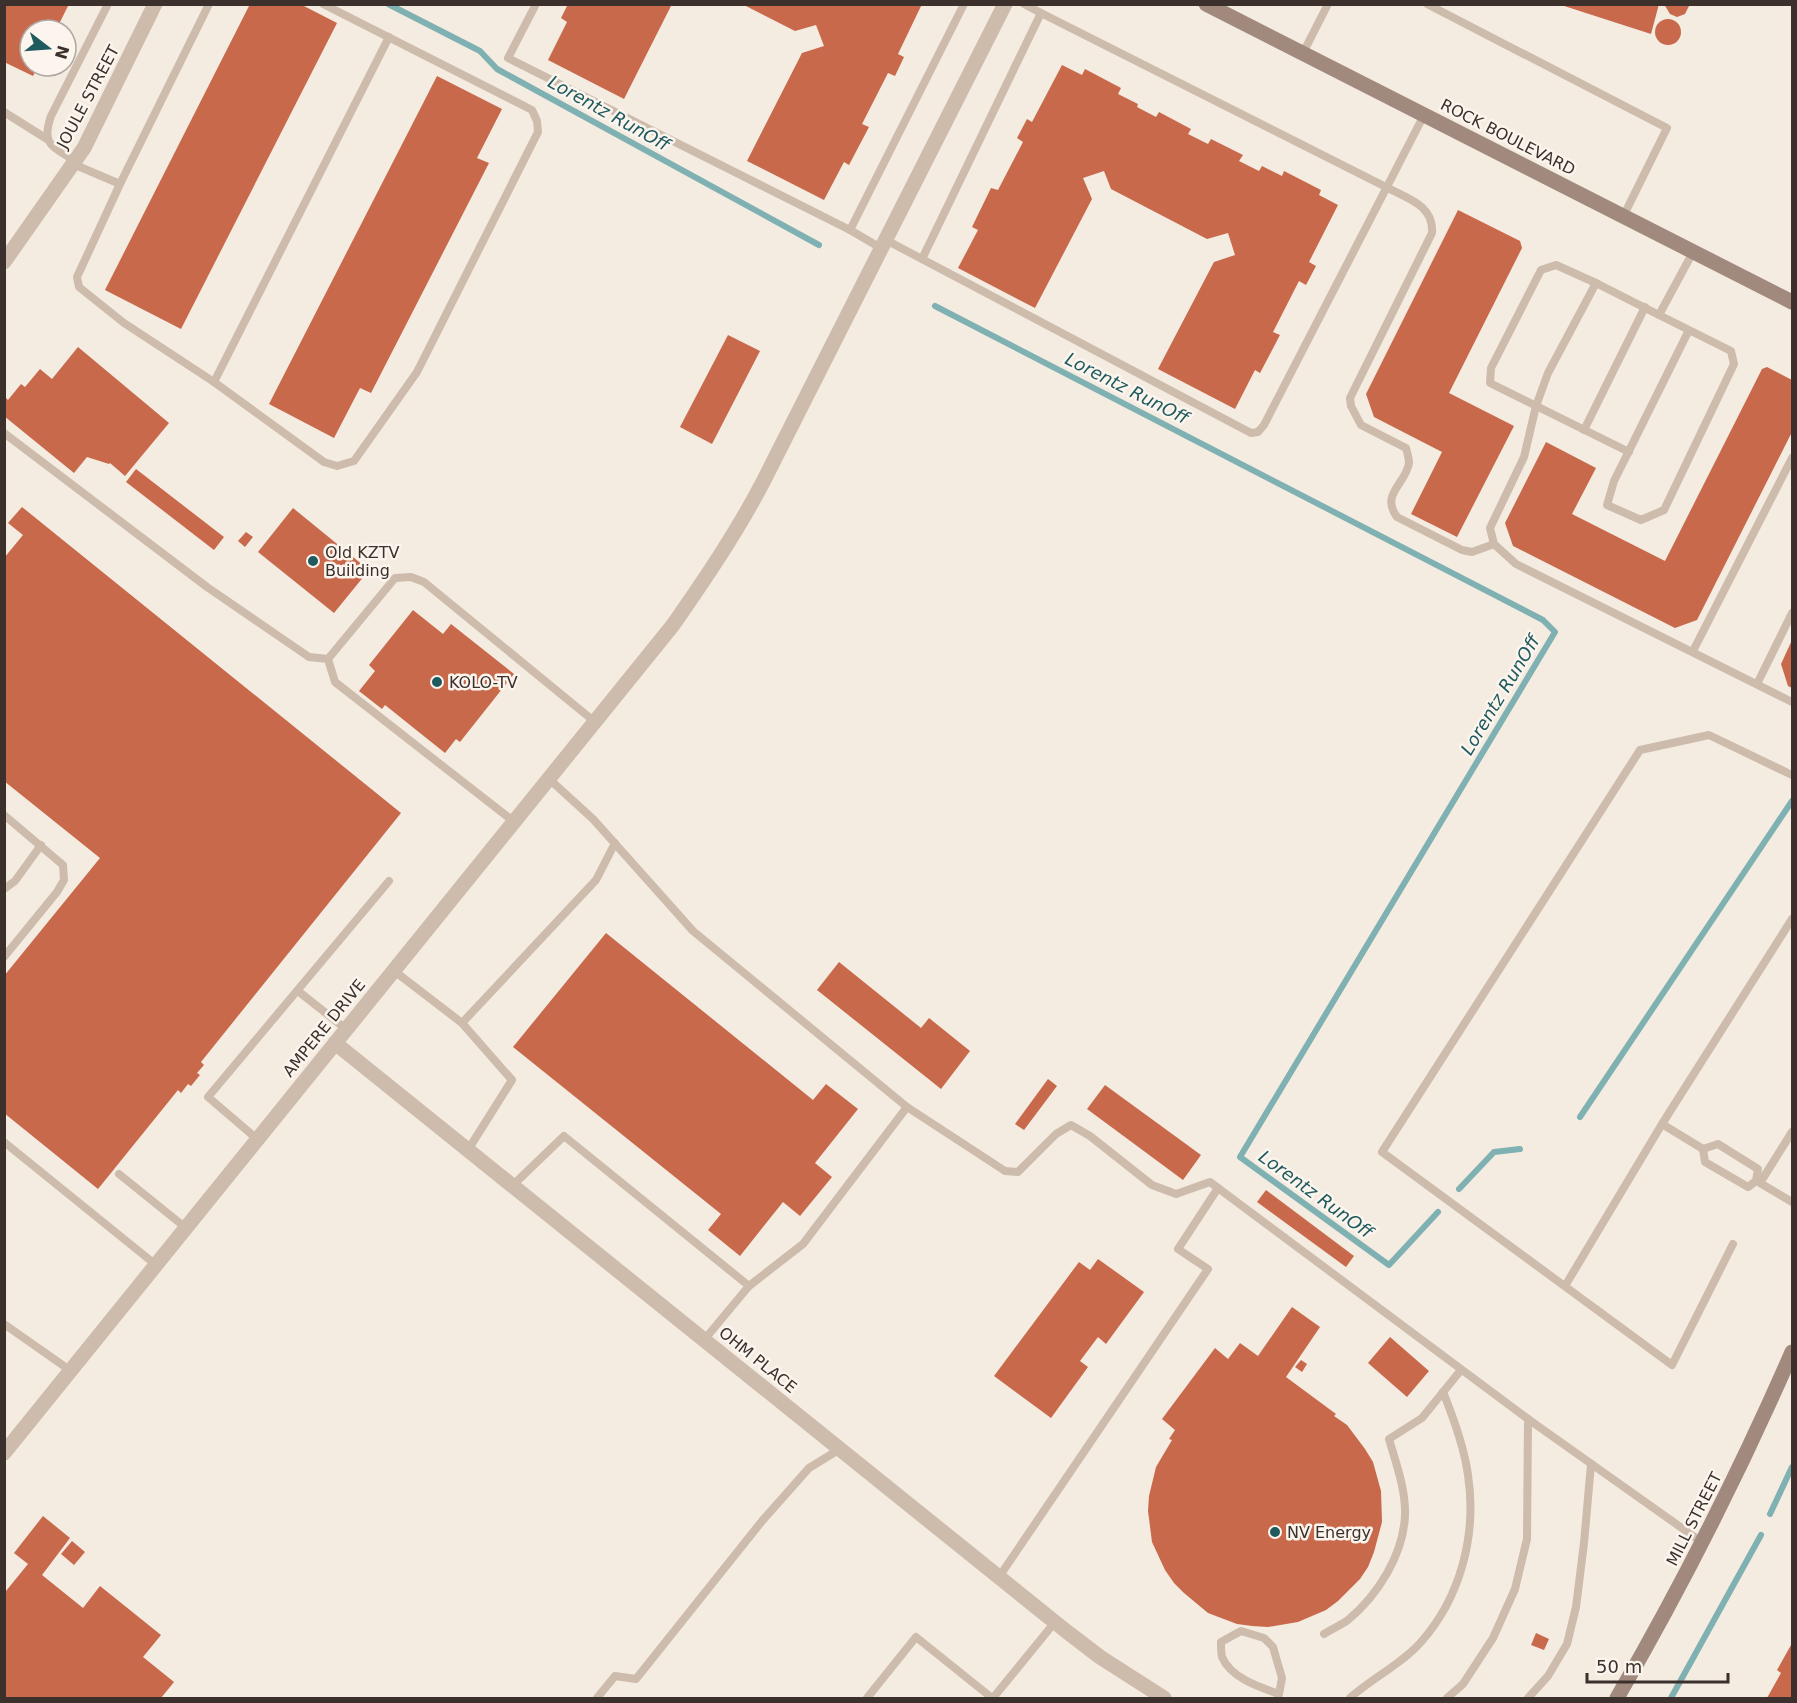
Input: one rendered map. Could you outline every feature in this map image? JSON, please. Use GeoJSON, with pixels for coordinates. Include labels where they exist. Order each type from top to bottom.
{"type":"FeatureCollection","features":[{"type":"Feature","properties":{"kind":"main road","name":"ROCK BOULEVARD"},"geometry":{"type":"LineString","coordinates":[[1206,4],[1792,302]]}},
{"type":"Feature","properties":{"kind":"main road","name":"MILL STREET"},"geometry":{"type":"LineString","coordinates":[[1622,1697],[1744,1460],[1792,1352]]}},
{"type":"Feature","properties":{"kind":"street","name":"JOULE STREET"},"geometry":{"type":"LineString","coordinates":[[4,262],[84,148],[155,4]]}},
{"type":"Feature","properties":{"kind":"street","name":"AMPERE DRIVE"},"geometry":{"type":"LineString","coordinates":[[4,1453],[673,626],[710,573],[745,517],[1005,4]]}},
{"type":"Feature","properties":{"kind":"street","name":"OHM PLACE"},"geometry":{"type":"LineString","coordinates":[[335,1043],[1055,1622],[1100,1657],[1164,1698]]}},
{"type":"Feature","properties":{"kind":"lane"},"geometry":{"type":"LineString","coordinates":[[108,4],[46,130],[47,139],[52,147],[74,162],[120,184]]}},
{"type":"Feature","properties":{"kind":"lane"},"geometry":{"type":"LineString","coordinates":[[209,4],[77,277],[79,287],[124,322],[214,382],[324,462],[337,466],[354,461],[417,372],[538,132],[537,121],[532,110],[323,4]]}},
{"type":"Feature","properties":{"kind":"lane"},"geometry":{"type":"LineString","coordinates":[[536,4],[508,57],[849,230],[922,259],[1251,433],[1258,432],[1264,425],[1424,115]]}},
{"type":"Feature","properties":{"kind":"lane"},"geometry":{"type":"LineString","coordinates":[[849,230],[964,4]]}},
{"type":"Feature","properties":{"kind":"lane"},"geometry":{"type":"LineString","coordinates":[[1024,4],[1386,187],[1428,211],[1432,218],[1432,233],[1350,398],[1351,406],[1361,425],[1406,448],[1409,464],[1390,501],[1397,517],[1462,550],[1472,552],[1494,544]]}},
{"type":"Feature","properties":{"kind":"lane"},"geometry":{"type":"LineString","coordinates":[[1303,53],[1328,4]]}},
{"type":"Feature","properties":{"kind":"lane"},"geometry":{"type":"LineString","coordinates":[[1427,4],[1666,128],[1623,217]]}},
{"type":"Feature","properties":{"kind":"lane"},"geometry":{"type":"LineString","coordinates":[[922,259],[1041,13]]}},
{"type":"Feature","properties":{"kind":"lane"},"geometry":{"type":"LineString","coordinates":[[214,382],[389,37]]}},
{"type":"Feature","properties":{"kind":"lane"},"geometry":{"type":"LineString","coordinates":[[4,112],[47,139]]}},
{"type":"Feature","properties":{"kind":"lane"},"geometry":{"type":"LineString","coordinates":[[1659,315],[1693,252]]}},
{"type":"Feature","properties":{"kind":"lane"},"geometry":{"type":"LineString","coordinates":[[1629,452],[1490,383],[1491,368],[1541,270],[1556,265],[1596,283],[1731,351],[1734,363],[1664,510],[1641,520],[1607,505],[1614,481],[1629,452],[1689,330]]}},
{"type":"Feature","properties":{"kind":"lane"},"geometry":{"type":"LineString","coordinates":[[1596,283],[1548,374],[1536,406],[1524,457],[1490,528],[1494,544],[1516,564],[1792,702]]}},
{"type":"Feature","properties":{"kind":"lane"},"geometry":{"type":"LineString","coordinates":[[1584,430],[1645,308]]}},
{"type":"Feature","properties":{"kind":"lane"},"geometry":{"type":"LineString","coordinates":[[4,433],[207,587],[309,657],[328,659]]}},
{"type":"Feature","properties":{"kind":"lane"},"geometry":{"type":"LineString","coordinates":[[1693,651],[1792,458]]}},
{"type":"Feature","properties":{"kind":"lane"},"geometry":{"type":"LineString","coordinates":[[328,659],[395,579],[411,578],[424,582],[595,722]]}},
{"type":"Feature","properties":{"kind":"lane"},"geometry":{"type":"LineString","coordinates":[[1757,684],[1792,613]]}},
{"type":"Feature","properties":{"kind":"lane"},"geometry":{"type":"LineString","coordinates":[[328,659],[335,682],[513,821]]}},
{"type":"Feature","properties":{"kind":"lane"},"geometry":{"type":"LineString","coordinates":[[1733,1244],[1671,1365],[1382,1152],[1640,750],[1709,735],[1792,775]]}},
{"type":"Feature","properties":{"kind":"lane"},"geometry":{"type":"LineString","coordinates":[[548,778],[594,819],[693,931],[907,1107],[1005,1171],[1018,1172],[1056,1134],[1071,1125],[1090,1136],[1152,1185],[1176,1194],[1210,1182],[1461,1370],[1703,1543]]}},
{"type":"Feature","properties":{"kind":"lane"},"geometry":{"type":"LineString","coordinates":[[4,815],[63,865],[64,880],[4,957]]}},
{"type":"Feature","properties":{"kind":"lane"},"geometry":{"type":"LineString","coordinates":[[462,1023],[596,880],[615,843]]}},
{"type":"Feature","properties":{"kind":"lane"},"geometry":{"type":"LineString","coordinates":[[4,889],[15,881],[41,845]]}},
{"type":"Feature","properties":{"kind":"lane"},"geometry":{"type":"LineString","coordinates":[[257,1139],[207,1097],[388,881]]}},
{"type":"Feature","properties":{"kind":"lane"},"geometry":{"type":"LineString","coordinates":[[1564,1286],[1662,1124],[1792,919]]}},
{"type":"Feature","properties":{"kind":"lane"},"geometry":{"type":"LineString","coordinates":[[393,970],[462,1023],[512,1080],[468,1150]]}},
{"type":"Feature","properties":{"kind":"lane"},"geometry":{"type":"LineString","coordinates":[[298,991],[346,1029]]}},
{"type":"Feature","properties":{"kind":"lane"},"geometry":{"type":"LineString","coordinates":[[704,1340],[749,1286],[802,1244],[907,1107]]}},
{"type":"Feature","properties":{"kind":"lane"},"geometry":{"type":"LineString","coordinates":[[1662,1124],[1703,1149],[1718,1144],[1758,1169],[1758,1182]]}},
{"type":"Feature","properties":{"kind":"lane"},"geometry":{"type":"LineString","coordinates":[[1703,1149],[1705,1162],[1748,1186],[1758,1182],[1792,1132]]}},
{"type":"Feature","properties":{"kind":"lane"},"geometry":{"type":"LineString","coordinates":[[512,1186],[564,1136],[749,1286]]}},
{"type":"Feature","properties":{"kind":"lane"},"geometry":{"type":"LineString","coordinates":[[4,1142],[156,1265]]}},
{"type":"Feature","properties":{"kind":"lane"},"geometry":{"type":"LineString","coordinates":[[119,1174],[186,1228]]}},
{"type":"Feature","properties":{"kind":"lane"},"geometry":{"type":"LineString","coordinates":[[1758,1182],[1792,1202]]}},
{"type":"Feature","properties":{"kind":"lane"},"geometry":{"type":"LineString","coordinates":[[999,1577],[1208,1269],[1178,1249],[1218,1188]]}},
{"type":"Feature","properties":{"kind":"lane"},"geometry":{"type":"LineString","coordinates":[[4,1324],[71,1371]]}},
{"type":"Feature","properties":{"kind":"lane"},"geometry":{"type":"LineString","coordinates":[[1324,1634],[1347,1621],[1363,1606],[1392,1563],[1401,1540],[1404,1516],[1403,1496],[1389,1439],[1422,1418],[1461,1370]]}},
{"type":"Feature","properties":{"kind":"lane"},"geometry":{"type":"LineString","coordinates":[[1350,1698],[1421,1643],[1447,1606],[1463,1566],[1470,1517],[1468,1476],[1457,1428],[1443,1392]]}},
{"type":"Feature","properties":{"kind":"lane"},"geometry":{"type":"LineString","coordinates":[[1447,1698],[1463,1684],[1493,1638],[1515,1589],[1527,1539],[1528,1419]]}},
{"type":"Feature","properties":{"kind":"lane"},"geometry":{"type":"LineString","coordinates":[[597,1698],[615,1676],[636,1679],[762,1521],[809,1468],[840,1449]]}},
{"type":"Feature","properties":{"kind":"lane"},"geometry":{"type":"LineString","coordinates":[[1528,1698],[1548,1676],[1567,1644],[1576,1607],[1591,1464]]}},
{"type":"Feature","properties":{"kind":"lane"},"geometry":{"type":"LineString","coordinates":[[867,1698],[916,1637],[993,1698],[1055,1622]]}},
{"type":"Feature","properties":{"kind":"lane"},"geometry":{"type":"LineString","coordinates":[[1241,1631],[1264,1638],[1273,1647],[1282,1678],[1278,1697],[1233,1672],[1222,1656],[1221,1642],[1241,1631]]}},
{"type":"Feature","properties":{"kind":"building"},"geometry":{"type":"Polygon","coordinates":[[[4,4],[69,4],[62,18],[18,18],[18,69],[4,62],[4,4]]]}},
{"type":"Feature","properties":{"kind":"building"},"geometry":{"type":"Polygon","coordinates":[[[250,4],[300,4],[337,23],[181,329],[105,290],[250,4]]]}},
{"type":"Feature","properties":{"kind":"building"},"geometry":{"type":"Polygon","coordinates":[[[568,4],[672,4],[624,99],[548,60],[567,22],[561,18],[568,4]]]}},
{"type":"Feature","properties":{"kind":"building"},"geometry":{"type":"Polygon","coordinates":[[[742,4],[922,4],[898,54],[904,57],[895,76],[888,73],[862,124],[869,127],[849,165],[844,162],[824,200],[747,161],[802,53],[824,46],[816,25],[795,31],[742,4]]]}},
{"type":"Feature","properties":{"kind":"building"},"geometry":{"type":"Polygon","coordinates":[[[1558,4],[1659,4],[1651,34],[1558,4]]]}},
{"type":"Feature","properties":{"kind":"building"},"geometry":{"type":"Polygon","coordinates":[[[1664,4],[1690,4],[1685,14],[1677,17],[1670,14],[1664,4]]]}},
{"type":"Feature","properties":{"kind":"building"},"geometry":{"type":"Polygon","coordinates":[[[1668,19],[1677,23],[1681,32],[1677,41],[1668,45],[1659,41],[1655,32],[1659,23],[1668,19]]]}},
{"type":"Feature","properties":{"kind":"building"},"geometry":{"type":"Polygon","coordinates":[[[1062,65],[1082,75],[1085,69],[1121,88],[1118,94],[1138,104],[1137,107],[1156,117],[1159,112],[1191,129],[1188,134],[1208,144],[1211,139],[1243,155],[1239,161],[1259,171],[1262,166],[1282,176],[1284,171],[1321,190],[1319,195],[1338,205],[1309,262],[1316,266],[1306,285],[1299,281],[1273,332],[1280,335],[1260,373],[1255,370],[1235,409],[1158,369],[1214,262],[1235,255],[1228,233],[1207,239],[1111,189],[1104,171],[1083,178],[1092,199],[1035,308],[958,268],[978,230],[972,227],[991,188],[998,190],[1023,142],[1017,138],[1027,119],[1032,122],[1062,65]]]}},
{"type":"Feature","properties":{"kind":"building"},"geometry":{"type":"Polygon","coordinates":[[[437,76],[502,109],[477,158],[489,163],[371,393],[360,388],[334,438],[269,404],[437,76]]]}},
{"type":"Feature","properties":{"kind":"building"},"geometry":{"type":"Polygon","coordinates":[[[1458,210],[1520,241],[1522,248],[1449,393],[1514,426],[1457,537],[1411,514],[1442,452],[1374,417],[1366,394],[1458,210]]]}},
{"type":"Feature","properties":{"kind":"building"},"geometry":{"type":"Polygon","coordinates":[[[728,335],[760,351],[712,444],[680,427],[728,335]]]}},
{"type":"Feature","properties":{"kind":"building"},"geometry":{"type":"Polygon","coordinates":[[[78,347],[169,423],[125,476],[110,463],[87,457],[74,473],[4,416],[6,398],[8,400],[21,384],[25,387],[40,369],[52,379],[78,347]]]}},
{"type":"Feature","properties":{"kind":"building"},"geometry":{"type":"Polygon","coordinates":[[[1767,367],[1792,380],[1792,432],[1697,620],[1675,628],[1513,546],[1505,523],[1546,442],[1596,468],[1572,514],[1665,561],[1762,369],[1767,367]]]}},
{"type":"Feature","properties":{"kind":"building"},"geometry":{"type":"Polygon","coordinates":[[[136,469],[224,537],[214,550],[126,482],[136,469]]]}},
{"type":"Feature","properties":{"kind":"building"},"geometry":{"type":"Polygon","coordinates":[[[22,507],[401,813],[201,1062],[204,1065],[197,1073],[200,1075],[181,1093],[178,1090],[98,1189],[4,1113],[4,976],[100,858],[4,781],[4,558],[23,535],[8,523],[22,507]]]}},
{"type":"Feature","properties":{"kind":"building","name":"Old KZTV Building"},"geometry":{"type":"Polygon","coordinates":[[[293,508],[369,570],[334,613],[258,552],[293,508]]]}},
{"type":"Feature","properties":{"kind":"building"},"geometry":{"type":"Polygon","coordinates":[[[246,532],[253,537],[245,547],[238,541],[246,532]]]}},
{"type":"Feature","properties":{"kind":"building","name":"KOLO-TV"},"geometry":{"type":"Polygon","coordinates":[[[413,610],[443,634],[451,624],[514,674],[460,742],[456,739],[445,753],[385,705],[382,709],[359,691],[375,671],[369,665],[413,610]]]}},
{"type":"Feature","properties":{"kind":"building"},"geometry":{"type":"Polygon","coordinates":[[[1792,640],[1792,688],[1788,686],[1781,664],[1792,640]]]}},
{"type":"Feature","properties":{"kind":"building"},"geometry":{"type":"Polygon","coordinates":[[[606,933],[813,1100],[826,1084],[858,1109],[815,1163],[832,1177],[800,1216],[783,1202],[740,1256],[708,1230],[721,1214],[513,1047],[606,933]]]}},
{"type":"Feature","properties":{"kind":"building"},"geometry":{"type":"Polygon","coordinates":[[[839,962],[921,1028],[929,1018],[970,1051],[941,1089],[817,990],[839,962]]]}},
{"type":"Feature","properties":{"kind":"building"},"geometry":{"type":"Polygon","coordinates":[[[1048,1079],[1057,1086],[1024,1130],[1015,1124],[1048,1079]]]}},
{"type":"Feature","properties":{"kind":"building"},"geometry":{"type":"Polygon","coordinates":[[[1105,1085],[1201,1155],[1183,1180],[1087,1109],[1105,1085]]]}},
{"type":"Feature","properties":{"kind":"building"},"geometry":{"type":"Polygon","coordinates":[[[1266,1190],[1354,1256],[1346,1267],[1257,1202],[1266,1190]]]}},
{"type":"Feature","properties":{"kind":"building"},"geometry":{"type":"Polygon","coordinates":[[[1098,1259],[1144,1292],[1106,1344],[1098,1337],[1080,1361],[1088,1367],[1051,1418],[994,1376],[1079,1262],[1090,1270],[1098,1259]]]}},
{"type":"Feature","properties":{"kind":"building"},"geometry":{"type":"Polygon","coordinates":[[[1292,1307],[1320,1327],[1286,1377],[1336,1414],[1334,1416],[1347,1425],[1365,1449],[1373,1462],[1381,1491],[1382,1522],[1368,1567],[1360,1579],[1326,1610],[1298,1622],[1268,1627],[1237,1624],[1208,1613],[1184,1593],[1165,1570],[1152,1542],[1148,1511],[1149,1496],[1156,1467],[1172,1440],[1169,1439],[1175,1430],[1162,1419],[1215,1348],[1228,1359],[1240,1343],[1258,1356],[1292,1307]]]}},
{"type":"Feature","properties":{"kind":"building"},"geometry":{"type":"Polygon","coordinates":[[[1390,1337],[1429,1371],[1407,1397],[1368,1363],[1390,1337]]]}},
{"type":"Feature","properties":{"kind":"building"},"geometry":{"type":"Polygon","coordinates":[[[1301,1360],[1307,1364],[1302,1372],[1295,1367],[1301,1360]]]}},
{"type":"Feature","properties":{"kind":"building"},"geometry":{"type":"Polygon","coordinates":[[[43,1516],[70,1538],[42,1575],[83,1608],[100,1586],[161,1635],[143,1657],[174,1682],[161,1698],[4,1698],[4,1590],[6,1591],[28,1564],[14,1553],[43,1516]]]}},
{"type":"Feature","properties":{"kind":"building"},"geometry":{"type":"Polygon","coordinates":[[[72,1541],[85,1552],[74,1565],[61,1554],[72,1541]]]}},
{"type":"Feature","properties":{"kind":"building"},"geometry":{"type":"Polygon","coordinates":[[[1536,1633],[1549,1639],[1544,1650],[1531,1645],[1536,1633]]]}},
{"type":"Feature","properties":{"kind":"building"},"geometry":{"type":"Polygon","coordinates":[[[1791,1645],[1792,1698],[1767,1698],[1781,1673],[1777,1670],[1791,1645]]]}},
{"type":"Feature","properties":{"kind":"waterway","name":"Lorentz RunOff"},"geometry":{"type":"LineString","coordinates":[[388,4],[480,51],[497,69],[819,245]]}},
{"type":"Feature","properties":{"kind":"waterway","name":"Lorentz RunOff"},"geometry":{"type":"LineString","coordinates":[[935,306],[1543,620],[1555,632],[1240,1157],[1389,1265],[1438,1212]]}},
{"type":"Feature","properties":{"kind":"waterway","name":"Lorentz RunOff"},"geometry":{"type":"LineString","coordinates":[[1580,1117],[1792,801]]}},
{"type":"Feature","properties":{"kind":"waterway","name":"Lorentz RunOff"},"geometry":{"type":"LineString","coordinates":[[1459,1189],[1494,1152],[1520,1149]]}},
{"type":"Feature","properties":{"kind":"waterway"},"geometry":{"type":"LineString","coordinates":[[1770,1514],[1792,1467]]}},
{"type":"Feature","properties":{"kind":"waterway"},"geometry":{"type":"LineString","coordinates":[[1671,1698],[1761,1535]]}},
{"type":"Feature","properties":{"kind":"place","name":"Old KZTV Building"},"geometry":{"type":"Point","coordinates":[313,561]}},
{"type":"Feature","properties":{"kind":"place","name":"KOLO-TV"},"geometry":{"type":"Point","coordinates":[437,682]}},
{"type":"Feature","properties":{"kind":"place","name":"NV Energy"},"geometry":{"type":"Point","coordinates":[1275,1532]}}]}
